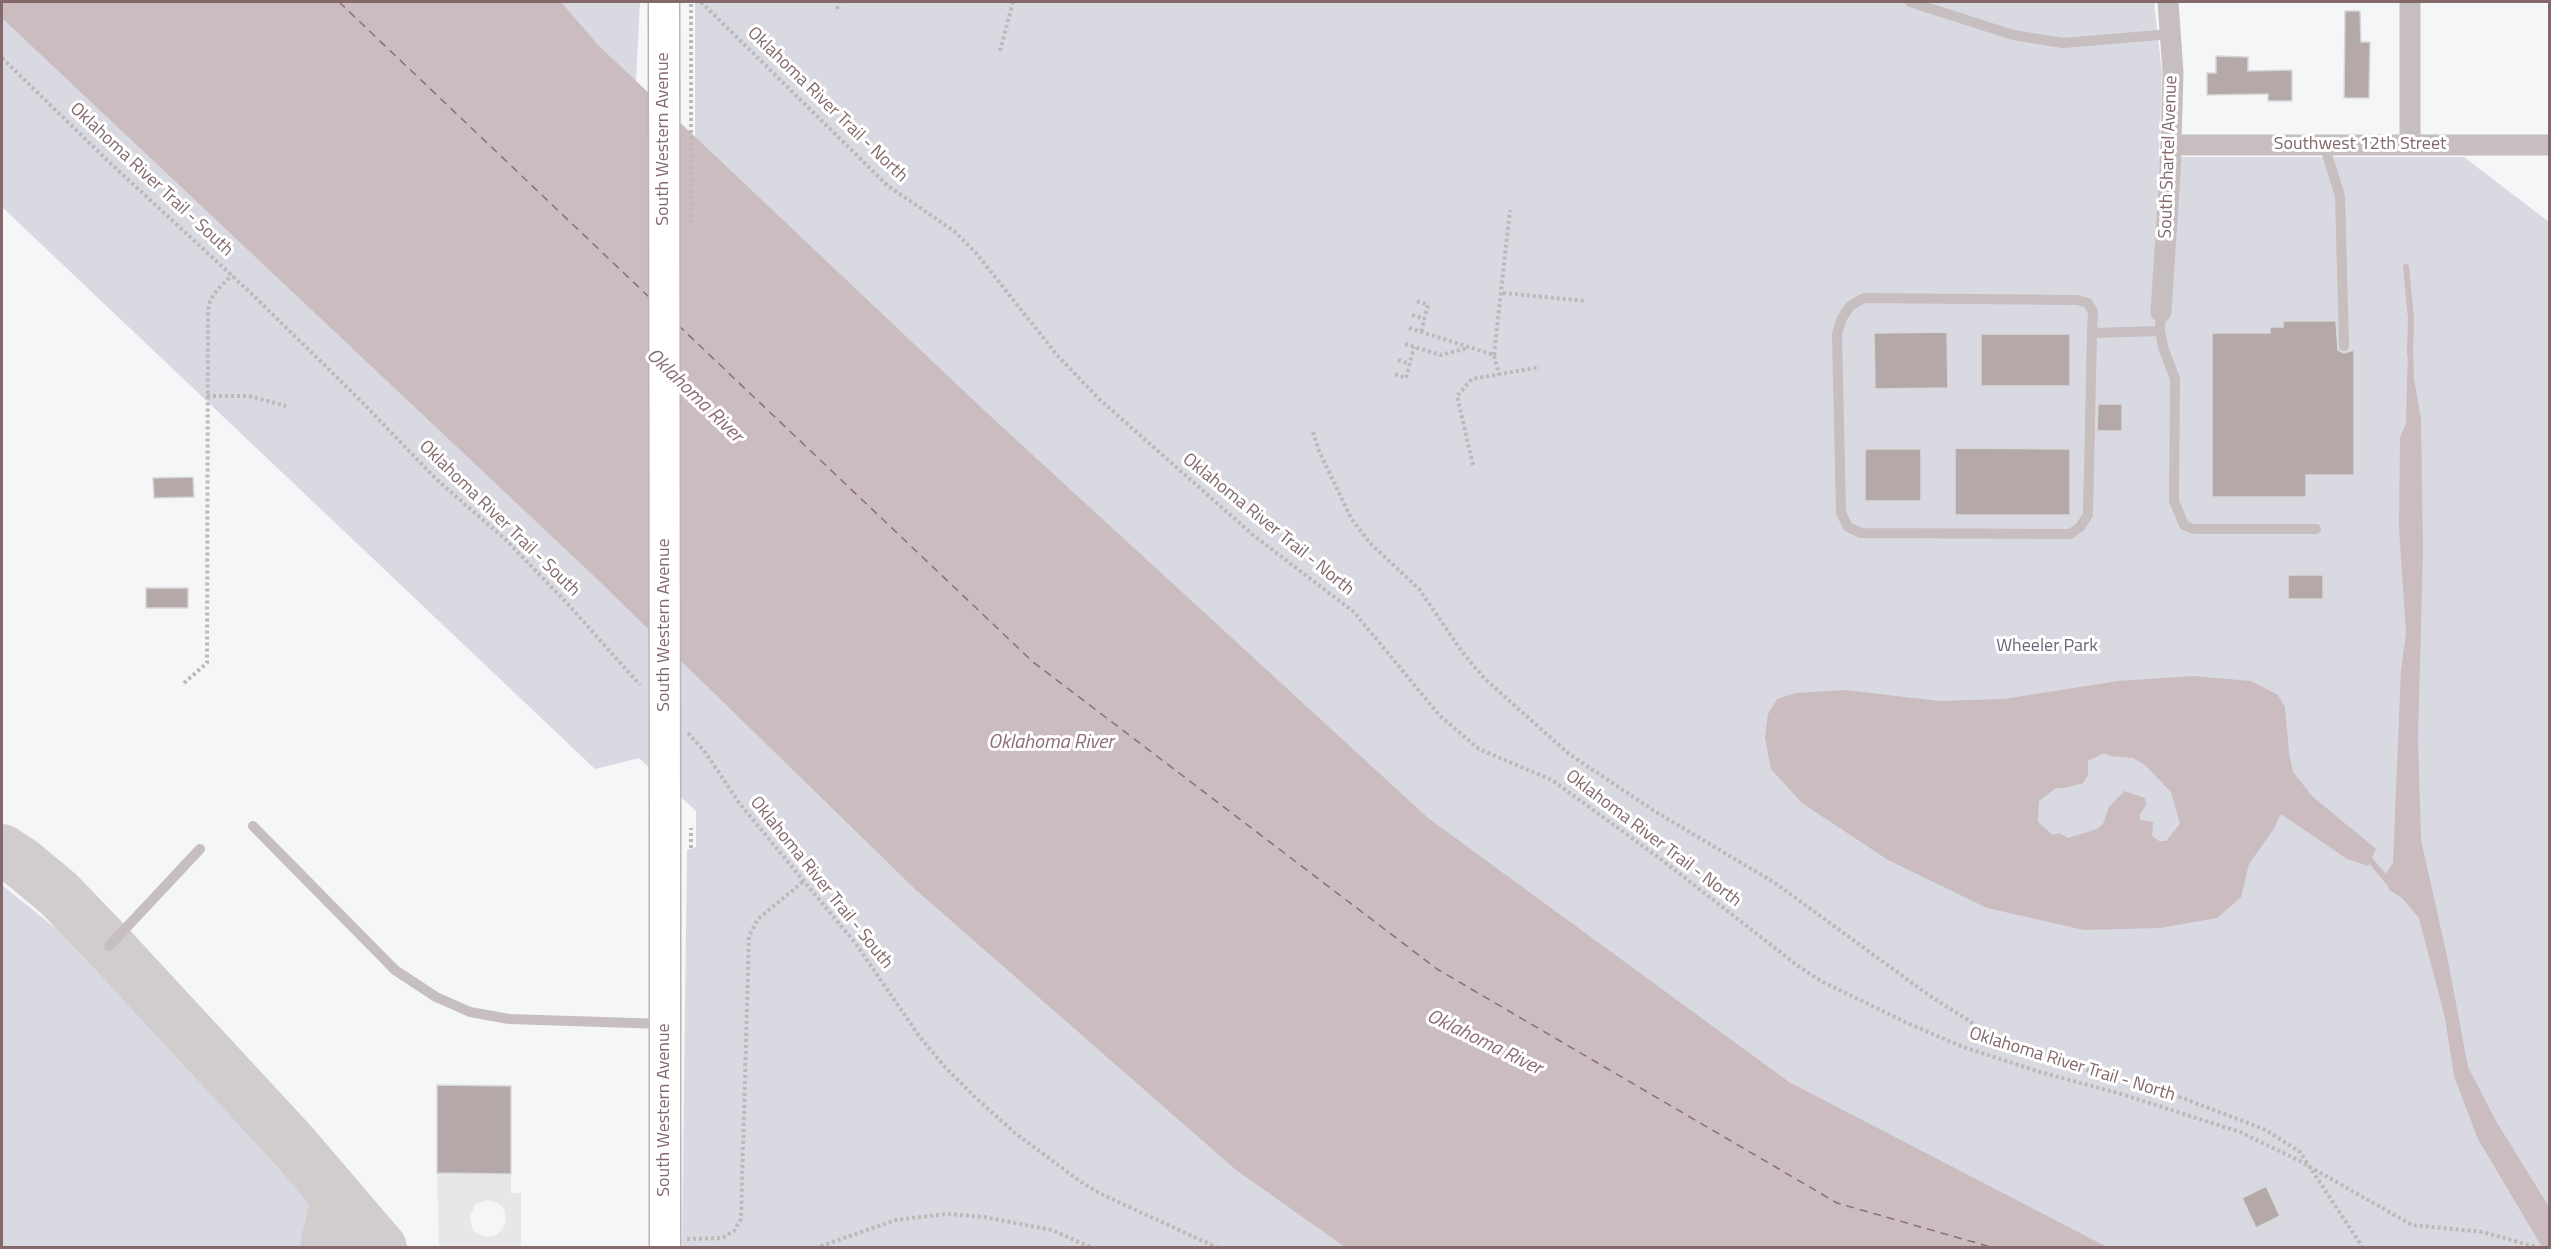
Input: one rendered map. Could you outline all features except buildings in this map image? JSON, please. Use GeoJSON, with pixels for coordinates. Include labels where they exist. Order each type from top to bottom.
{"type":"FeatureCollection","features":[{"type":"Feature","properties":{"kind":"main road","name":"South Western Avenue"},"geometry":{"type":"LineString","coordinates":[[664,2],[665,1248]]}},
{"type":"Feature","properties":{"kind":"street","name":"South Shartel Avenue"},"geometry":{"type":"LineString","coordinates":[[2160,322],[2173,72],[2168,2]]}},
{"type":"Feature","properties":{"kind":"street"},"geometry":{"type":"LineString","coordinates":[[2410,2],[2410,145]]}},
{"type":"Feature","properties":{"kind":"street","name":"Southwest 12th Street"},"geometry":{"type":"LineString","coordinates":[[2171,145],[2550,145]]}},
{"type":"Feature","properties":{"kind":"lane"},"geometry":{"type":"LineString","coordinates":[[1910,2],[2013,35],[2053,41],[2084,42],[2171,34]]}},
{"type":"Feature","properties":{"kind":"lane"},"geometry":{"type":"LineString","coordinates":[[2324,145],[2340,196],[2344,346]]}},
{"type":"Feature","properties":{"kind":"lane"},"geometry":{"type":"LineString","coordinates":[[1864,298],[2077,300],[2088,303],[2093,312],[2092,333],[2088,515],[2080,527],[2070,534],[1861,533],[1848,527],[1841,513],[1837,334],[1842,318],[1851,306],[1864,298]]}},
{"type":"Feature","properties":{"kind":"lane"},"geometry":{"type":"LineString","coordinates":[[2092,333],[2160,322],[2163,346],[2175,379],[2174,501],[2184,525],[2193,530],[2316,528]]}},
{"type":"Feature","properties":{"kind":"lane"},"geometry":{"type":"LineString","coordinates":[[253,826],[395,970],[436,997],[470,1011],[509,1019],[665,1024]]}},
{"type":"Feature","properties":{"kind":"lane"},"geometry":{"type":"LineString","coordinates":[[110,946],[200,849]]}},
{"type":"Feature","properties":{"kind":"path","name":"Oklahoma River Trail - North"},"geometry":{"type":"LineString","coordinates":[[701,2],[888,186],[954,231],[976,253],[1057,355],[1098,398],[1254,535],[1354,612],[1440,716],[1479,749],[1552,780],[1662,860],[1798,966],[1860,1000],[1963,1047],[2240,1132],[2311,1168],[2412,1225],[2472,1230],[2505,1237],[2539,1248]]}},
{"type":"Feature","properties":{"kind":"path"},"geometry":{"type":"LineString","coordinates":[[837,9],[839,2]]}},
{"type":"Feature","properties":{"kind":"path"},"geometry":{"type":"LineString","coordinates":[[1000,51],[1013,2]]}},
{"type":"Feature","properties":{"kind":"path","name":"Oklahoma River Trail - South"},"geometry":{"type":"LineString","coordinates":[[2,58],[108,161],[232,275],[362,402],[420,463],[492,526],[539,572],[643,688]]}},
{"type":"Feature","properties":{"kind":"path"},"geometry":{"type":"LineString","coordinates":[[1499,375],[1494,355],[1510,210]]}},
{"type":"Feature","properties":{"kind":"path"},"geometry":{"type":"LineString","coordinates":[[184,683],[207,663],[208,310],[216,290],[232,275]]}},
{"type":"Feature","properties":{"kind":"path"},"geometry":{"type":"LineString","coordinates":[[1502,293],[1586,301]]}},
{"type":"Feature","properties":{"kind":"path"},"geometry":{"type":"LineString","coordinates":[[1417,301],[1428,305],[1420,332]]}},
{"type":"Feature","properties":{"kind":"path"},"geometry":{"type":"LineString","coordinates":[[1412,315],[1425,319]]}},
{"type":"Feature","properties":{"kind":"path"},"geometry":{"type":"LineString","coordinates":[[1409,328],[1494,355]]}},
{"type":"Feature","properties":{"kind":"path"},"geometry":{"type":"LineString","coordinates":[[1405,344],[1441,355],[1469,348]]}},
{"type":"Feature","properties":{"kind":"path"},"geometry":{"type":"LineString","coordinates":[[1395,375],[1406,378],[1414,347]]}},
{"type":"Feature","properties":{"kind":"path"},"geometry":{"type":"LineString","coordinates":[[1398,360],[1410,364]]}},
{"type":"Feature","properties":{"kind":"path"},"geometry":{"type":"LineString","coordinates":[[1473,465],[1457,396],[1472,379],[1540,367]]}},
{"type":"Feature","properties":{"kind":"path"},"geometry":{"type":"LineString","coordinates":[[207,396],[249,396],[286,406]]}},
{"type":"Feature","properties":{"kind":"path"},"geometry":{"type":"LineString","coordinates":[[1313,432],[1319,451],[1351,518],[1370,543],[1419,589],[1463,653],[1485,678],[1569,754],[1656,812],[1775,883],[1930,996],[1979,1027],[2012,1044],[2077,1067],[2180,1097],[2266,1130],[2300,1152],[2364,1248]]}},
{"type":"Feature","properties":{"kind":"path","name":"Oklahoma River Trail - South"},"geometry":{"type":"LineString","coordinates":[[681,727],[705,752],[740,804],[856,944],[919,1036],[945,1067],[1015,1133],[1101,1194],[1218,1248]]}},
{"type":"Feature","properties":{"kind":"path"},"geometry":{"type":"LineString","coordinates":[[690,858],[691,848]]}},
{"type":"Feature","properties":{"kind":"path"},"geometry":{"type":"LineString","coordinates":[[687,1228],[687,1239],[722,1238],[734,1231],[741,1219],[749,936],[758,919],[804,881]]}},
{"type":"Feature","properties":{"kind":"path"},"geometry":{"type":"LineString","coordinates":[[815,1248],[896,1220],[947,1214],[984,1217],[1052,1230],[1092,1248]]}},
{"type":"Feature","properties":{"kind":"shaded area"},"geometry":{"type":"Polygon","coordinates":[[[437,1173],[511,1174],[511,1193],[521,1193],[521,1247],[442,1247],[439,1245],[437,1173]],[[488,1200],[476,1204],[470,1215],[475,1232],[485,1237],[497,1235],[501,1231],[506,1221],[504,1209],[499,1204],[488,1200]]]}},
{"type":"Feature","properties":{"kind":"green space","name":"Wheeler Park"},"geometry":{"type":"Polygon","coordinates":[[[2,2],[640,2],[636,81],[695,137],[695,2],[2154,2],[2162,73],[2159,157],[2464,157],[2549,222],[2549,1247],[682,1247],[687,850],[696,847],[696,811],[639,758],[595,769],[2,207],[2,2]]]}},
{"type":"Feature","properties":{"kind":"green space"},"geometry":{"type":"Polygon","coordinates":[[[2,885],[110,972],[318,1198],[323,1224],[311,1247],[2,1247],[2,885]]]}},
{"type":"Feature","properties":{"kind":"water","name":"Oklahoma River"},"geometry":{"type":"Polygon","coordinates":[[[2,2],[561,2],[598,45],[987,413],[1428,818],[1789,1082],[2107,1247],[1345,1247],[1236,1170],[916,890],[596,578],[2,18],[2,2]]]}},
{"type":"Feature","properties":{"kind":"water"},"geometry":{"type":"Polygon","coordinates":[[[2413,345],[2414,379],[2421,419],[2423,551],[2418,738],[2421,840],[2447,956],[2468,1067],[2496,1121],[2549,1207],[2549,1247],[2542,1247],[2478,1139],[2454,1076],[2445,1018],[2419,918],[2402,898],[2389,890],[2385,875],[2393,863],[2401,671],[2406,633],[2399,528],[2400,437],[2406,424],[2408,346],[2413,345]]]}},
{"type":"Feature","properties":{"kind":"water"},"geometry":{"type":"Polygon","coordinates":[[[2193,676],[2251,681],[2278,695],[2285,707],[2293,772],[2313,797],[2376,849],[2368,866],[2347,859],[2281,814],[2273,830],[2249,864],[2241,897],[2217,918],[2160,928],[2084,930],[1987,908],[1888,860],[1802,803],[1771,769],[1765,738],[1768,714],[1777,699],[1796,693],[1845,690],[1939,701],[2004,699],[2118,681],[2193,676]],[[2104,753],[2088,761],[2088,775],[2083,783],[2056,788],[2039,801],[2038,822],[2053,835],[2059,833],[2068,838],[2097,829],[2103,824],[2109,807],[2124,791],[2145,798],[2146,805],[2140,814],[2140,820],[2153,822],[2152,836],[2159,841],[2166,841],[2180,824],[2171,792],[2145,765],[2133,758],[2110,756],[2104,753]]]}},
{"type":"Feature","properties":{"kind":"waterway"},"geometry":{"type":"LineString","coordinates":[[2406,267],[2411,318],[2410,353]]}},
{"type":"Feature","properties":{"kind":"waterway"},"geometry":{"type":"LineString","coordinates":[[2370,860],[2391,885]]}},
{"type":"Feature","properties":{"kind":"ferry route"},"geometry":{"type":"LineString","coordinates":[[339,2],[649,297]]}},
{"type":"Feature","properties":{"kind":"ferry route"},"geometry":{"type":"LineString","coordinates":[[678,325],[1033,662],[1437,969],[1837,1203],[1994,1248]]}},
{"type":"Feature","properties":{"kind":"taxiway"},"geometry":{"type":"LineString","coordinates":[[2,850],[59,894],[109,946],[293,1145],[381,1248]]}},
{"type":"Feature","properties":{"kind":"taxiway"},"geometry":{"type":"LineString","coordinates":[[326,1248],[337,1197]]}}]}
